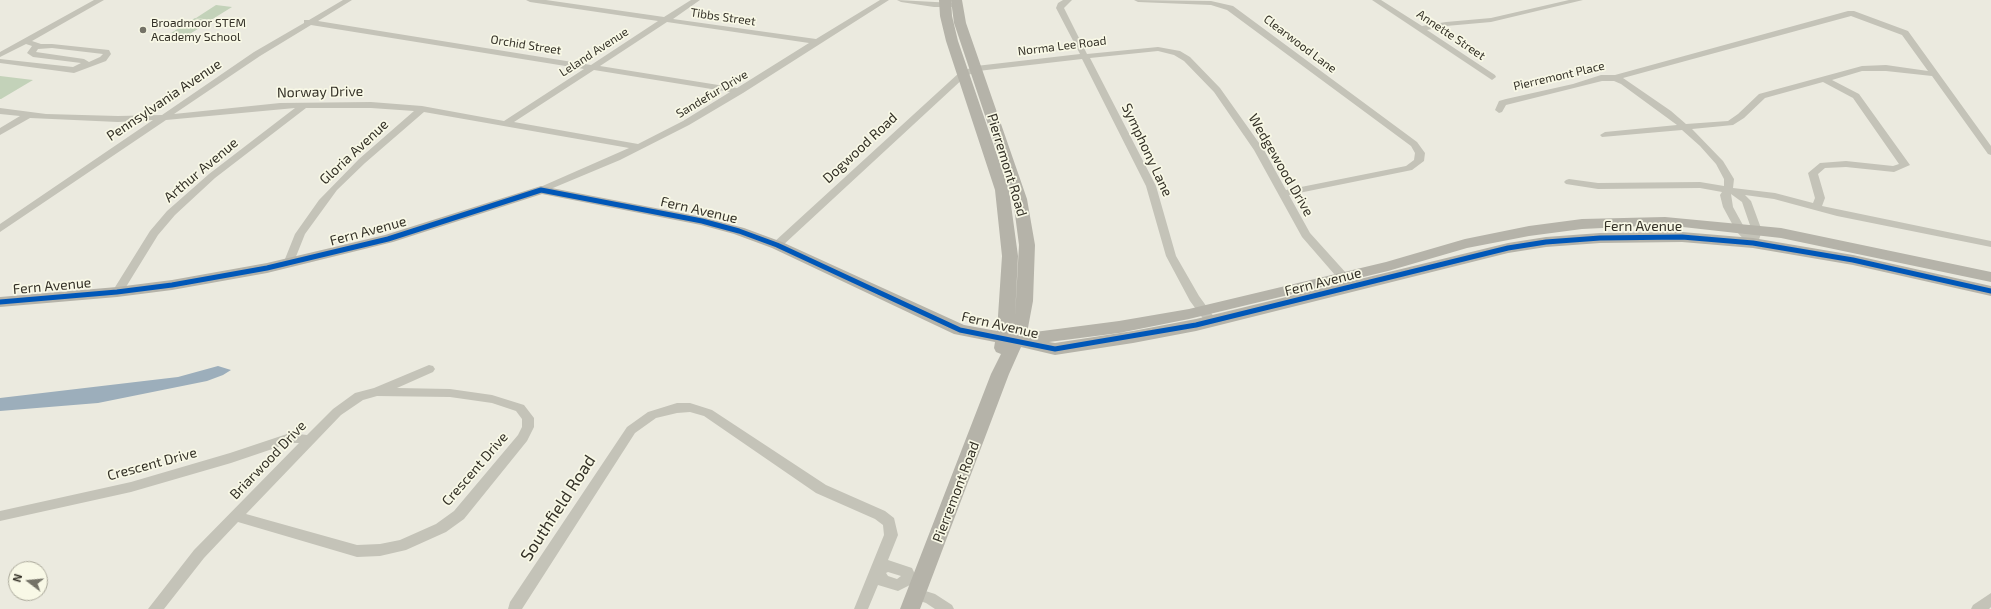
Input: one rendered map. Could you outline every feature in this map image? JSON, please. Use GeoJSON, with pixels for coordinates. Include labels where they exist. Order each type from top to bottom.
{"type":"FeatureCollection","features":[{"type":"Feature","properties":{"kind":"street"},"geometry":{"type":"LineString","coordinates":[[0,55],[100,0]]}},
{"type":"Feature","properties":{"kind":"street","name":"Pennsylvania Avenue"},"geometry":{"type":"LineString","coordinates":[[0,229],[257,54],[308,22],[348,0]]}},
{"type":"Feature","properties":{"kind":"street","name":"Tibbs Street"},"geometry":{"type":"LineString","coordinates":[[530,0],[817,42]]}},
{"type":"Feature","properties":{"kind":"street","name":"Leland Avenue"},"geometry":{"type":"LineString","coordinates":[[505,124],[696,0]]}},
{"type":"Feature","properties":{"kind":"street","name":"Sandefur Drive"},"geometry":{"type":"LineString","coordinates":[[541,190],[639,147],[686,123],[740,92],[885,0]]}},
{"type":"Feature","properties":{"kind":"street"},"geometry":{"type":"LineString","coordinates":[[901,0],[950,2]]}},
{"type":"Feature","properties":{"kind":"street"},"geometry":{"type":"LineString","coordinates":[[1068,0],[1061,4],[1060,8],[1085,55]]}},
{"type":"Feature","properties":{"kind":"street","name":"Clearwood Lane"},"geometry":{"type":"LineString","coordinates":[[1138,0],[1212,3],[1230,8],[1414,144],[1420,153],[1419,161],[1409,168],[1283,193]]}},
{"type":"Feature","properties":{"kind":"street","name":"Annette Street"},"geometry":{"type":"LineString","coordinates":[[1376,0],[1492,77]]}},
{"type":"Feature","properties":{"kind":"street"},"geometry":{"type":"LineString","coordinates":[[1421,29],[1491,20],[1580,0]]}},
{"type":"Feature","properties":{"kind":"street","name":"Pierremont Road"},"geometry":{"type":"LineString","coordinates":[[914,591],[950,508],[1000,374],[1010,339],[1021,329],[1025,301],[1027,245],[1020,199],[1007,182],[969,72],[960,23],[950,2]]}},
{"type":"Feature","properties":{"kind":"street"},"geometry":{"type":"LineString","coordinates":[[1615,78],[1851,13],[1905,34],[1991,152]]}},
{"type":"Feature","properties":{"kind":"street","name":"Orchid Street"},"geometry":{"type":"LineString","coordinates":[[308,22],[740,92]]}},
{"type":"Feature","properties":{"kind":"street"},"geometry":{"type":"LineString","coordinates":[[25,41],[37,45],[36,47]]}},
{"type":"Feature","properties":{"kind":"street"},"geometry":{"type":"LineString","coordinates":[[0,61],[74,70],[85,66],[103,58],[107,54],[106,52],[52,46],[36,47],[31,53],[84,61],[86,64],[85,66]]}},
{"type":"Feature","properties":{"kind":"street","name":"Norma Lee Road"},"geometry":{"type":"LineString","coordinates":[[969,72],[1085,55],[1146,49],[1164,50]]}},
{"type":"Feature","properties":{"kind":"street","name":"Wedgewood Drive"},"geometry":{"type":"LineString","coordinates":[[1164,50],[1177,53],[1187,59],[1217,90],[1256,145],[1306,235],[1346,282]]}},
{"type":"Feature","properties":{"kind":"street","name":"Symphony Lane"},"geometry":{"type":"LineString","coordinates":[[1085,55],[1151,186],[1171,256],[1207,316]]}},
{"type":"Feature","properties":{"kind":"street"},"geometry":{"type":"LineString","coordinates":[[1605,135],[1730,124],[1741,116],[1762,96],[1862,68],[1886,68],[1933,74]]}},
{"type":"Feature","properties":{"kind":"street","name":"Dogwood Road"},"geometry":{"type":"LineString","coordinates":[[777,245],[949,85],[969,72]]}},
{"type":"Feature","properties":{"kind":"street","name":"Pierremont Place"},"geometry":{"type":"LineString","coordinates":[[1499,110],[1502,103],[1522,97],[1576,86],[1601,78],[1615,78],[1650,99],[1704,144],[1720,163],[1729,179],[1728,190],[1724,195],[1740,229]]}},
{"type":"Feature","properties":{"kind":"street"},"geometry":{"type":"LineString","coordinates":[[1817,207],[1820,198],[1813,173],[1823,165],[1846,164],[1894,170],[1905,165],[1856,96],[1824,79]]}},
{"type":"Feature","properties":{"kind":"street","name":"Norway Drive"},"geometry":{"type":"LineString","coordinates":[[0,111],[28,115],[81,119],[164,118],[305,105],[371,105],[422,110],[639,147]]}},
{"type":"Feature","properties":{"kind":"street","name":"Arthur Avenue"},"geometry":{"type":"LineString","coordinates":[[117,292],[154,232],[171,213],[212,176],[305,105]]}},
{"type":"Feature","properties":{"kind":"street","name":"Gloria Avenue"},"geometry":{"type":"LineString","coordinates":[[288,264],[300,234],[318,207],[334,188],[362,161],[422,110]]}},
{"type":"Feature","properties":{"kind":"street"},"geometry":{"type":"LineString","coordinates":[[0,132],[28,115]]}},
{"type":"Feature","properties":{"kind":"street"},"geometry":{"type":"LineString","coordinates":[[1569,182],[1598,186],[1700,185],[1775,196],[1817,207],[1991,244]]}},
{"type":"Feature","properties":{"kind":"street","name":"Fern Avenue"},"geometry":{"type":"LineString","coordinates":[[0,302],[117,292],[187,282],[288,264],[388,239],[455,219],[541,190],[718,225],[777,245],[960,330],[1054,349],[1133,337],[1207,316],[1346,282],[1546,242],[1600,238],[1665,236],[1799,236],[1991,277]]}},
{"type":"Feature","properties":{"kind":"street"},"geometry":{"type":"LineString","coordinates":[[1728,190],[1738,194],[1746,201],[1755,237]]}},
{"type":"Feature","properties":{"kind":"street","name":"Fern Avenue"},"geometry":{"type":"LineString","coordinates":[[1346,282],[1466,244],[1529,231],[1568,225],[1665,221],[1715,225],[1740,229],[1755,237],[1991,291]]}},
{"type":"Feature","properties":{"kind":"street","name":"Briarwood Drive"},"geometry":{"type":"LineString","coordinates":[[155,609],[186,568],[310,440],[350,402],[359,396],[377,392],[429,369]]}},
{"type":"Feature","properties":{"kind":"street","name":"Crescent Drive"},"geometry":{"type":"LineString","coordinates":[[235,516],[357,550],[380,550],[401,546],[428,535],[459,515],[523,438],[528,427],[528,418],[520,408],[492,399],[450,393],[377,392]]}},
{"type":"Feature","properties":{"kind":"street","name":"Southfield Road"},"geometry":{"type":"LineString","coordinates":[[515,608],[632,430],[652,415],[677,408],[696,408],[708,413],[815,485],[886,518],[891,526],[891,535],[861,609]]}},
{"type":"Feature","properties":{"kind":"street","name":"Crescent Drive"},"geometry":{"type":"LineString","coordinates":[[0,516],[131,487],[231,458],[290,438],[310,440]]}},
{"type":"Feature","properties":{"kind":"street"},"geometry":{"type":"LineString","coordinates":[[876,571],[888,566],[907,572],[914,591],[930,598],[947,609]]}},
{"type":"Feature","properties":{"kind":"street"},"geometry":{"type":"LineString","coordinates":[[1978,609],[1991,599]]}},
{"type":"Feature","properties":{"kind":"green space"},"geometry":{"type":"Polygon","coordinates":[[[216,5],[232,7],[211,20],[196,18],[216,5]]]}},
{"type":"Feature","properties":{"kind":"green space"},"geometry":{"type":"Polygon","coordinates":[[[195,18],[211,21],[188,35],[171,33],[195,18]]]}},
{"type":"Feature","properties":{"kind":"green space"},"geometry":{"type":"Polygon","coordinates":[[[0,76],[33,80],[0,99],[0,76]]]}},
{"type":"Feature","properties":{"kind":"water"},"geometry":{"type":"Polygon","coordinates":[[[218,366],[231,370],[223,375],[207,381],[98,403],[0,411],[0,398],[178,377],[218,366]]]}},
{"type":"Feature","properties":{"kind":"cycle path"},"geometry":{"type":"LineString","coordinates":[[0,302],[117,292],[172,285],[267,268],[388,239],[455,219],[541,190],[702,221],[739,231],[777,245],[960,330],[1055,349],[1133,337],[1196,325],[1508,248],[1546,242],[1600,238],[1682,237],[1753,243],[1853,260],[1991,291]]}},
{"type":"Feature","properties":{"kind":"place","name":"Broadmoor STEM Academy School"},"geometry":{"type":"Point","coordinates":[143,30]}}]}
